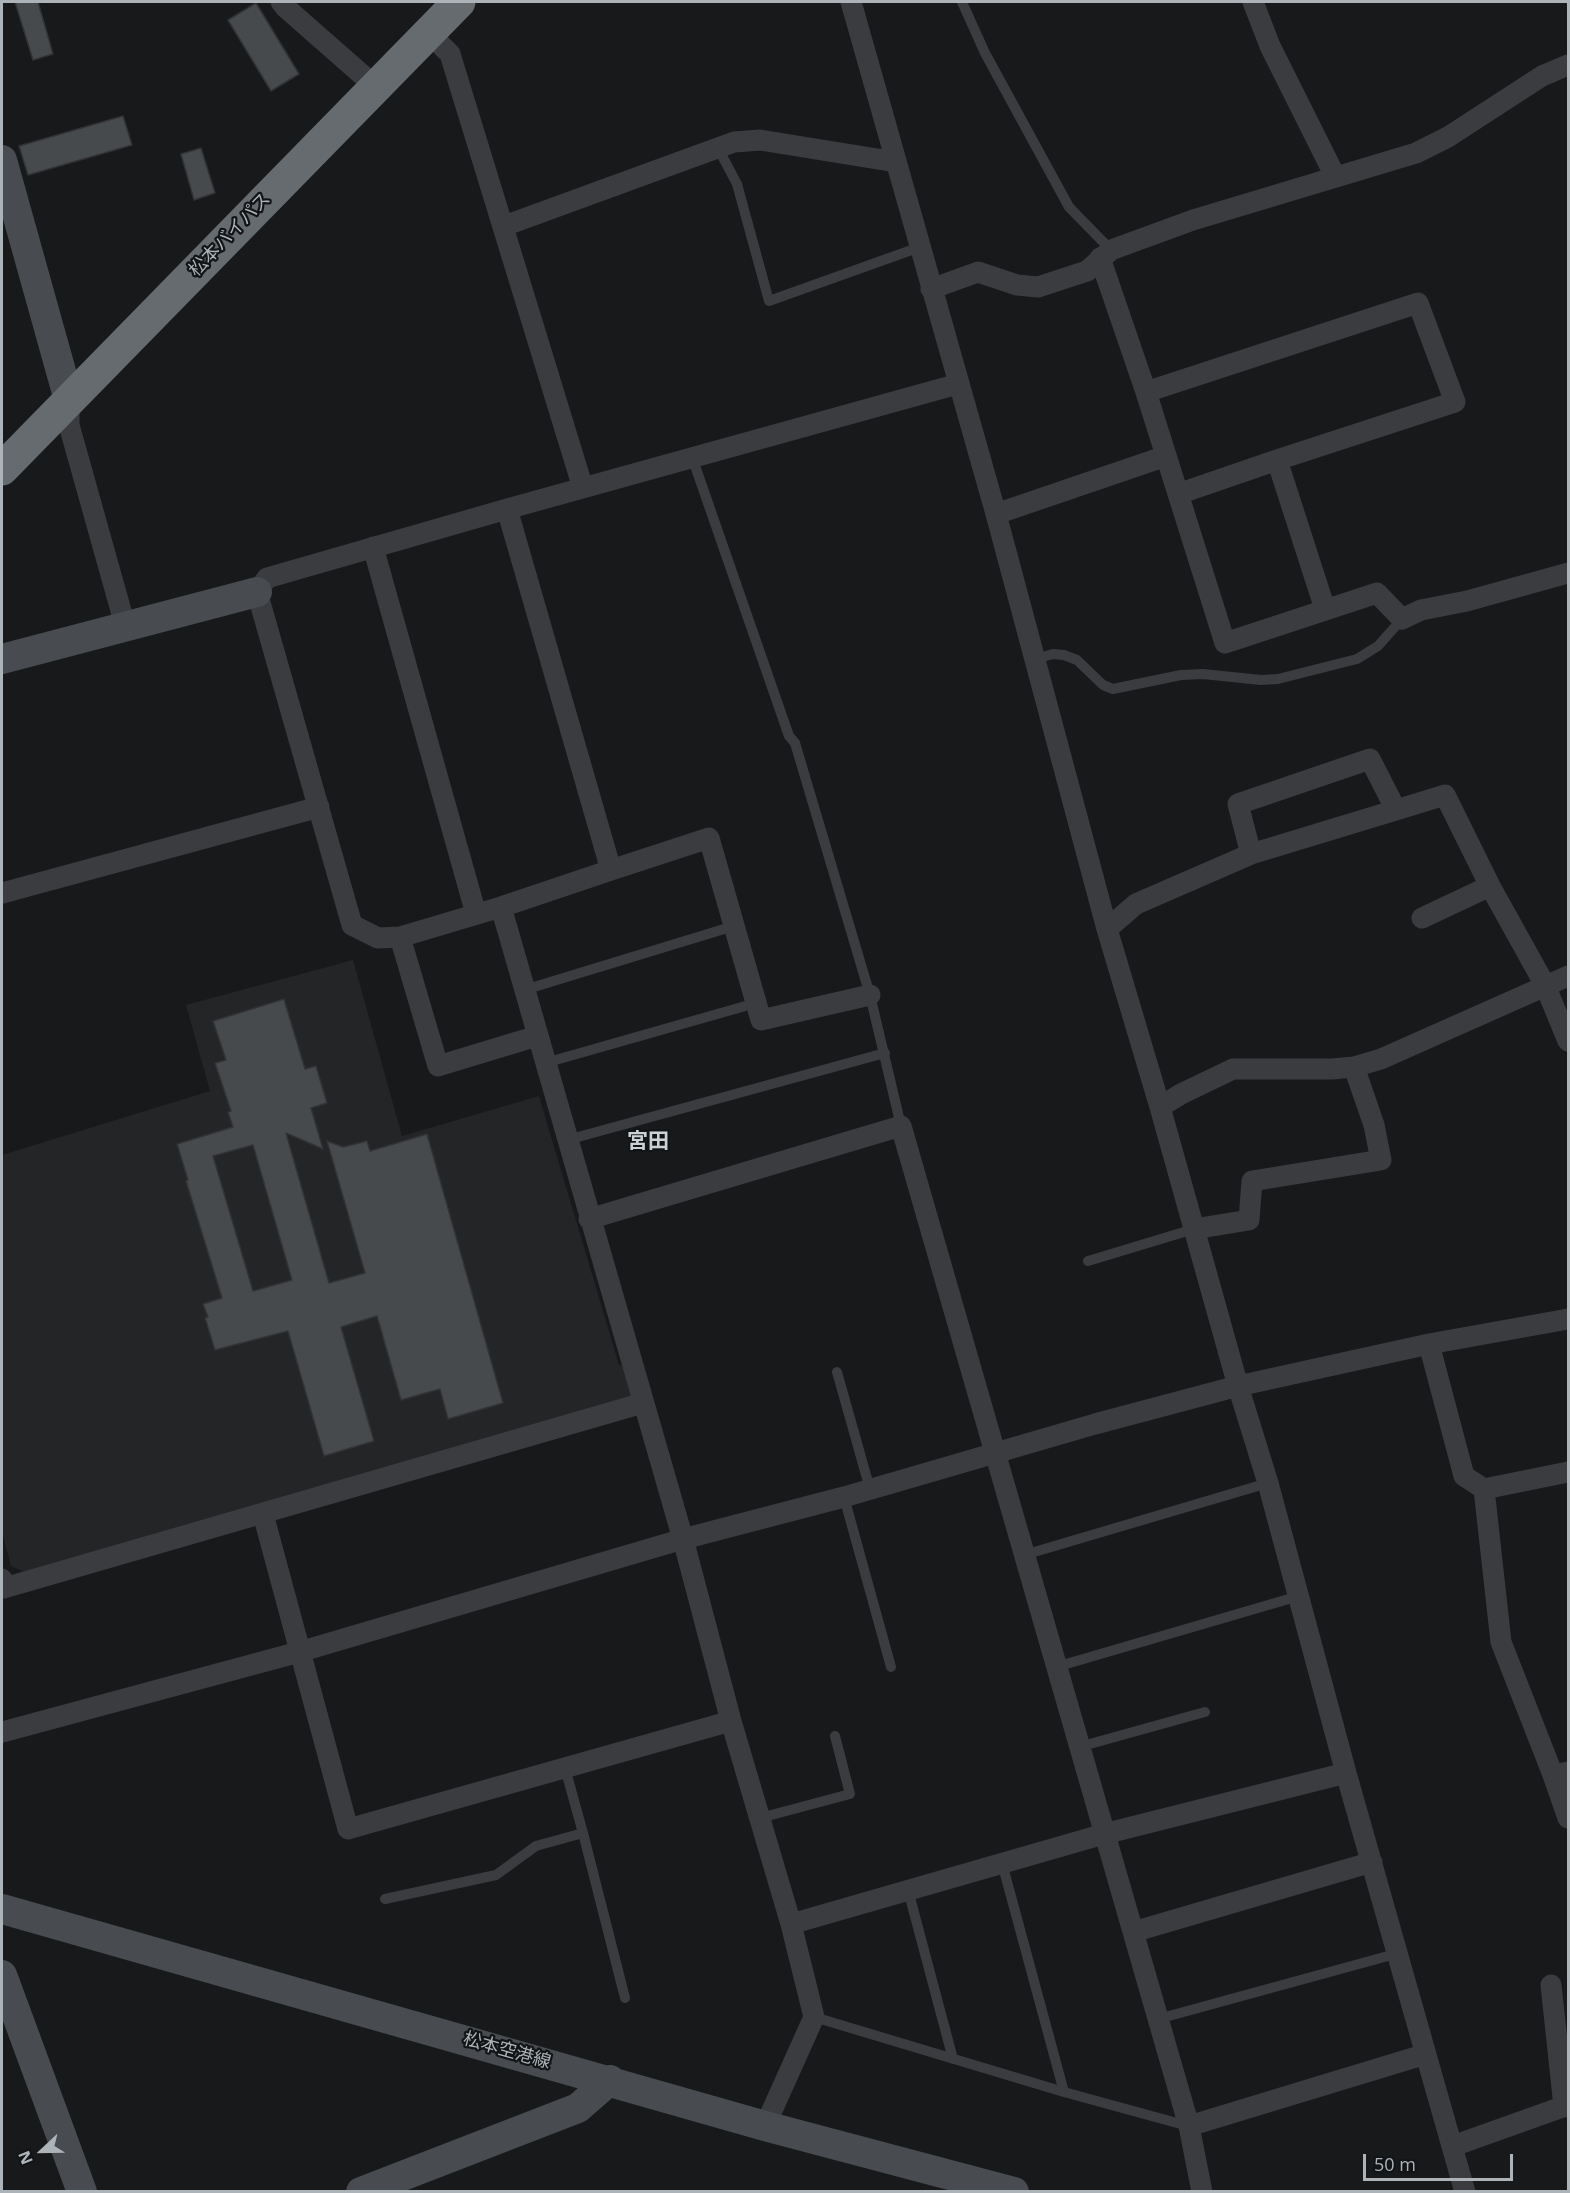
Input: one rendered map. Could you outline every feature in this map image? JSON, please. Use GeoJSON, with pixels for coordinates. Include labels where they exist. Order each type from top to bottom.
{"type":"FeatureCollection","features":[{"type":"Feature","properties":{"kind":"highway","name":"松本バイパス"},"geometry":{"type":"LineString","coordinates":[[2,469],[456,3]]}},
{"type":"Feature","properties":{"kind":"main road"},"geometry":{"type":"LineString","coordinates":[[2,160],[69,400]]}},
{"type":"Feature","properties":{"kind":"main road"},"geometry":{"type":"LineString","coordinates":[[2,659],[257,592]]}},
{"type":"Feature","properties":{"kind":"main road","name":"松本空港線"},"geometry":{"type":"LineString","coordinates":[[2,1909],[765,2126],[1014,2192]]}},
{"type":"Feature","properties":{"kind":"main road"},"geometry":{"type":"LineString","coordinates":[[2,1975],[82,2192]]}},
{"type":"Feature","properties":{"kind":"main road"},"geometry":{"type":"LineString","coordinates":[[360,2192],[579,2108],[609,2080]]}},
{"type":"Feature","properties":{"kind":"street"},"geometry":{"type":"LineString","coordinates":[[281,2],[285,8],[376,87]]}},
{"type":"Feature","properties":{"kind":"street"},"geometry":{"type":"LineString","coordinates":[[851,2],[996,514],[1107,929],[1268,1483],[1346,1773],[1465,2192]]}},
{"type":"Feature","properties":{"kind":"street"},"geometry":{"type":"LineString","coordinates":[[1253,2],[1270,46],[1335,176]]}},
{"type":"Feature","properties":{"kind":"street"},"geometry":{"type":"LineString","coordinates":[[429,33],[450,54],[583,488]]}},
{"type":"Feature","properties":{"kind":"street"},"geometry":{"type":"LineString","coordinates":[[931,289],[978,272],[1017,285],[1038,287],[1087,271],[1106,254],[1193,220],[1416,153],[1448,137],[1542,76],[1569,65]]}},
{"type":"Feature","properties":{"kind":"street"},"geometry":{"type":"LineString","coordinates":[[504,226],[734,142],[760,140],[896,162]]}},
{"type":"Feature","properties":{"kind":"street"},"geometry":{"type":"LineString","coordinates":[[1106,254],[1146,392],[1225,643],[1377,593],[1402,619],[1421,609],[1467,601],[1569,573]]}},
{"type":"Feature","properties":{"kind":"street"},"geometry":{"type":"LineString","coordinates":[[1146,392],[1418,303],[1455,402],[1178,494]]}},
{"type":"Feature","properties":{"kind":"street"},"geometry":{"type":"LineString","coordinates":[[870,994],[761,1020],[709,838],[501,908],[400,937],[378,938],[352,925],[257,592],[267,578],[958,384]]}},
{"type":"Feature","properties":{"kind":"street"},"geometry":{"type":"LineString","coordinates":[[69,400],[69,425],[125,625]]}},
{"type":"Feature","properties":{"kind":"street"},"geometry":{"type":"LineString","coordinates":[[996,514],[1166,456]]}},
{"type":"Feature","properties":{"kind":"street"},"geometry":{"type":"LineString","coordinates":[[1277,460],[1325,609]]}},
{"type":"Feature","properties":{"kind":"street"},"geometry":{"type":"LineString","coordinates":[[507,509],[611,870]]}},
{"type":"Feature","properties":{"kind":"street"},"geometry":{"type":"LineString","coordinates":[[373,547],[476,914]]}},
{"type":"Feature","properties":{"kind":"street"},"geometry":{"type":"LineString","coordinates":[[1251,854],[1238,804],[1370,759],[1396,810]]}},
{"type":"Feature","properties":{"kind":"street"},"geometry":{"type":"LineString","coordinates":[[1107,929],[1136,904],[1251,854],[1445,795],[1490,886],[1545,985],[1569,1041]]}},
{"type":"Feature","properties":{"kind":"street"},"geometry":{"type":"LineString","coordinates":[[2,893],[319,807]]}},
{"type":"Feature","properties":{"kind":"street"},"geometry":{"type":"LineString","coordinates":[[1422,918],[1490,886]]}},
{"type":"Feature","properties":{"kind":"street"},"geometry":{"type":"LineString","coordinates":[[501,908],[644,1403],[731,1721],[791,1924],[814,2017],[765,2126]]}},
{"type":"Feature","properties":{"kind":"street"},"geometry":{"type":"LineString","coordinates":[[400,937],[438,1066],[537,1036]]}},
{"type":"Feature","properties":{"kind":"street"},"geometry":{"type":"LineString","coordinates":[[1160,1107],[1181,1094],[1233,1069],[1332,1069],[1354,1067],[1381,1059],[1569,976]]}},
{"type":"Feature","properties":{"kind":"street"},"geometry":{"type":"LineString","coordinates":[[1194,1229],[1249,1221],[1252,1181],[1380,1160],[1374,1125],[1354,1067]]}},
{"type":"Feature","properties":{"kind":"street"},"geometry":{"type":"LineString","coordinates":[[589,1219],[901,1126],[1189,2126],[1202,2192]]}},
{"type":"Feature","properties":{"kind":"street"},"geometry":{"type":"LineString","coordinates":[[2,1732],[299,1652],[682,1539],[844,1497],[1238,1386],[1429,1344],[1569,1319]]}},
{"type":"Feature","properties":{"kind":"street"},"geometry":{"type":"LineString","coordinates":[[1429,1344],[1464,1476],[1484,1489],[1569,1472]]}},
{"type":"Feature","properties":{"kind":"street"},"geometry":{"type":"LineString","coordinates":[[2,1585],[263,1514],[644,1403]]}},
{"type":"Feature","properties":{"kind":"street"},"geometry":{"type":"LineString","coordinates":[[1484,1489],[1501,1642],[1561,1773],[1569,1818]]}},
{"type":"Feature","properties":{"kind":"street"},"geometry":{"type":"LineString","coordinates":[[263,1514],[348,1829],[731,1721]]}},
{"type":"Feature","properties":{"kind":"street"},"geometry":{"type":"LineString","coordinates":[[791,1924],[1104,1834],[1346,1773]]}},
{"type":"Feature","properties":{"kind":"street"},"geometry":{"type":"LineString","coordinates":[[1133,1932],[1372,1862]]}},
{"type":"Feature","properties":{"kind":"street"},"geometry":{"type":"LineString","coordinates":[[1453,2146],[1566,2106],[1551,1985]]}},
{"type":"Feature","properties":{"kind":"street"},"geometry":{"type":"LineString","coordinates":[[1189,2126],[1426,2054]]}},
{"type":"Feature","properties":{"kind":"lane"},"geometry":{"type":"LineString","coordinates":[[962,2],[985,53],[1069,207],[1106,254]]}},
{"type":"Feature","properties":{"kind":"lane"},"geometry":{"type":"LineString","coordinates":[[718,148],[737,184],[769,301],[920,247]]}},
{"type":"Feature","properties":{"kind":"lane"},"geometry":{"type":"LineString","coordinates":[[692,457],[789,736],[795,742],[870,994],[901,1126]]}},
{"type":"Feature","properties":{"kind":"lane"},"geometry":{"type":"LineString","coordinates":[[1035,659],[1053,654],[1064,655],[1077,660],[1103,685],[1113,689],[1180,675],[1203,674],[1261,680],[1278,679],[1357,659],[1378,646],[1402,619]]}},
{"type":"Feature","properties":{"kind":"lane"},"geometry":{"type":"LineString","coordinates":[[524,990],[734,926]]}},
{"type":"Feature","properties":{"kind":"lane"},"geometry":{"type":"LineString","coordinates":[[545,1063],[756,1003]]}},
{"type":"Feature","properties":{"kind":"lane"},"geometry":{"type":"LineString","coordinates":[[567,1140],[885,1053]]}},
{"type":"Feature","properties":{"kind":"lane"},"geometry":{"type":"LineString","coordinates":[[1088,1261],[1194,1229]]}},
{"type":"Feature","properties":{"kind":"lane"},"geometry":{"type":"LineString","coordinates":[[837,1372],[870,1489]]}},
{"type":"Feature","properties":{"kind":"lane"},"geometry":{"type":"LineString","coordinates":[[1024,1555],[1268,1483]]}},
{"type":"Feature","properties":{"kind":"lane"},"geometry":{"type":"LineString","coordinates":[[844,1497],[891,1667]]}},
{"type":"Feature","properties":{"kind":"lane"},"geometry":{"type":"LineString","coordinates":[[1056,1667],[1299,1596]]}},
{"type":"Feature","properties":{"kind":"lane"},"geometry":{"type":"LineString","coordinates":[[1079,1746],[1205,1712]]}},
{"type":"Feature","properties":{"kind":"lane"},"geometry":{"type":"LineString","coordinates":[[760,1818],[850,1794],[835,1736]]}},
{"type":"Feature","properties":{"kind":"lane"},"geometry":{"type":"LineString","coordinates":[[565,1768],[625,1998]]}},
{"type":"Feature","properties":{"kind":"lane"},"geometry":{"type":"LineString","coordinates":[[385,1899],[496,1875],[536,1846],[583,1833]]}},
{"type":"Feature","properties":{"kind":"lane"},"geometry":{"type":"LineString","coordinates":[[1002,1863],[1064,2092]]}},
{"type":"Feature","properties":{"kind":"lane"},"geometry":{"type":"LineString","coordinates":[[908,1890],[953,2060]]}},
{"type":"Feature","properties":{"kind":"lane"},"geometry":{"type":"LineString","coordinates":[[1158,2019],[1398,1953]]}},
{"type":"Feature","properties":{"kind":"lane"},"geometry":{"type":"LineString","coordinates":[[814,2017],[953,2060],[1189,2126]]}},
{"type":"Feature","properties":{"kind":"shaded area"},"geometry":{"type":"Polygon","coordinates":[[[353,960],[402,1136],[539,1096],[619,1365],[624,1364],[635,1400],[32,1575],[11,1566],[2,1532],[2,1155],[210,1091],[186,1005],[353,960]]]}},
{"type":"Feature","properties":{"kind":"building"},"geometry":{"type":"Polygon","coordinates":[[[15,2],[38,2],[53,54],[33,60],[15,2]]]}},
{"type":"Feature","properties":{"kind":"building"},"geometry":{"type":"Polygon","coordinates":[[[256,3],[299,74],[271,91],[228,20],[256,3]]]}},
{"type":"Feature","properties":{"kind":"building"},"geometry":{"type":"Polygon","coordinates":[[[123,116],[132,145],[28,175],[19,146],[123,116]]]}},
{"type":"Feature","properties":{"kind":"building"},"geometry":{"type":"Polygon","coordinates":[[[201,148],[215,193],[194,200],[181,154],[201,148]]]}},
{"type":"Feature","properties":{"kind":"building"},"geometry":{"type":"Polygon","coordinates":[[[284,999],[305,1069],[316,1066],[327,1103],[311,1108],[323,1149],[286,1133],[329,1283],[365,1273],[327,1141],[343,1147],[367,1141],[370,1151],[427,1134],[503,1403],[448,1419],[440,1389],[401,1400],[377,1316],[341,1327],[374,1441],[324,1456],[288,1331],[215,1350],[203,1304],[222,1298],[177,1144],[233,1127],[228,1112],[231,1111],[215,1063],[226,1060],[213,1021],[284,999]],[[253,1145],[213,1156],[253,1291],[292,1280],[253,1145]]]}},
{"type":"Feature","properties":{"kind":"district","name":"宮田"},"geometry":{"type":"Point","coordinates":[648,1142]}}]}
